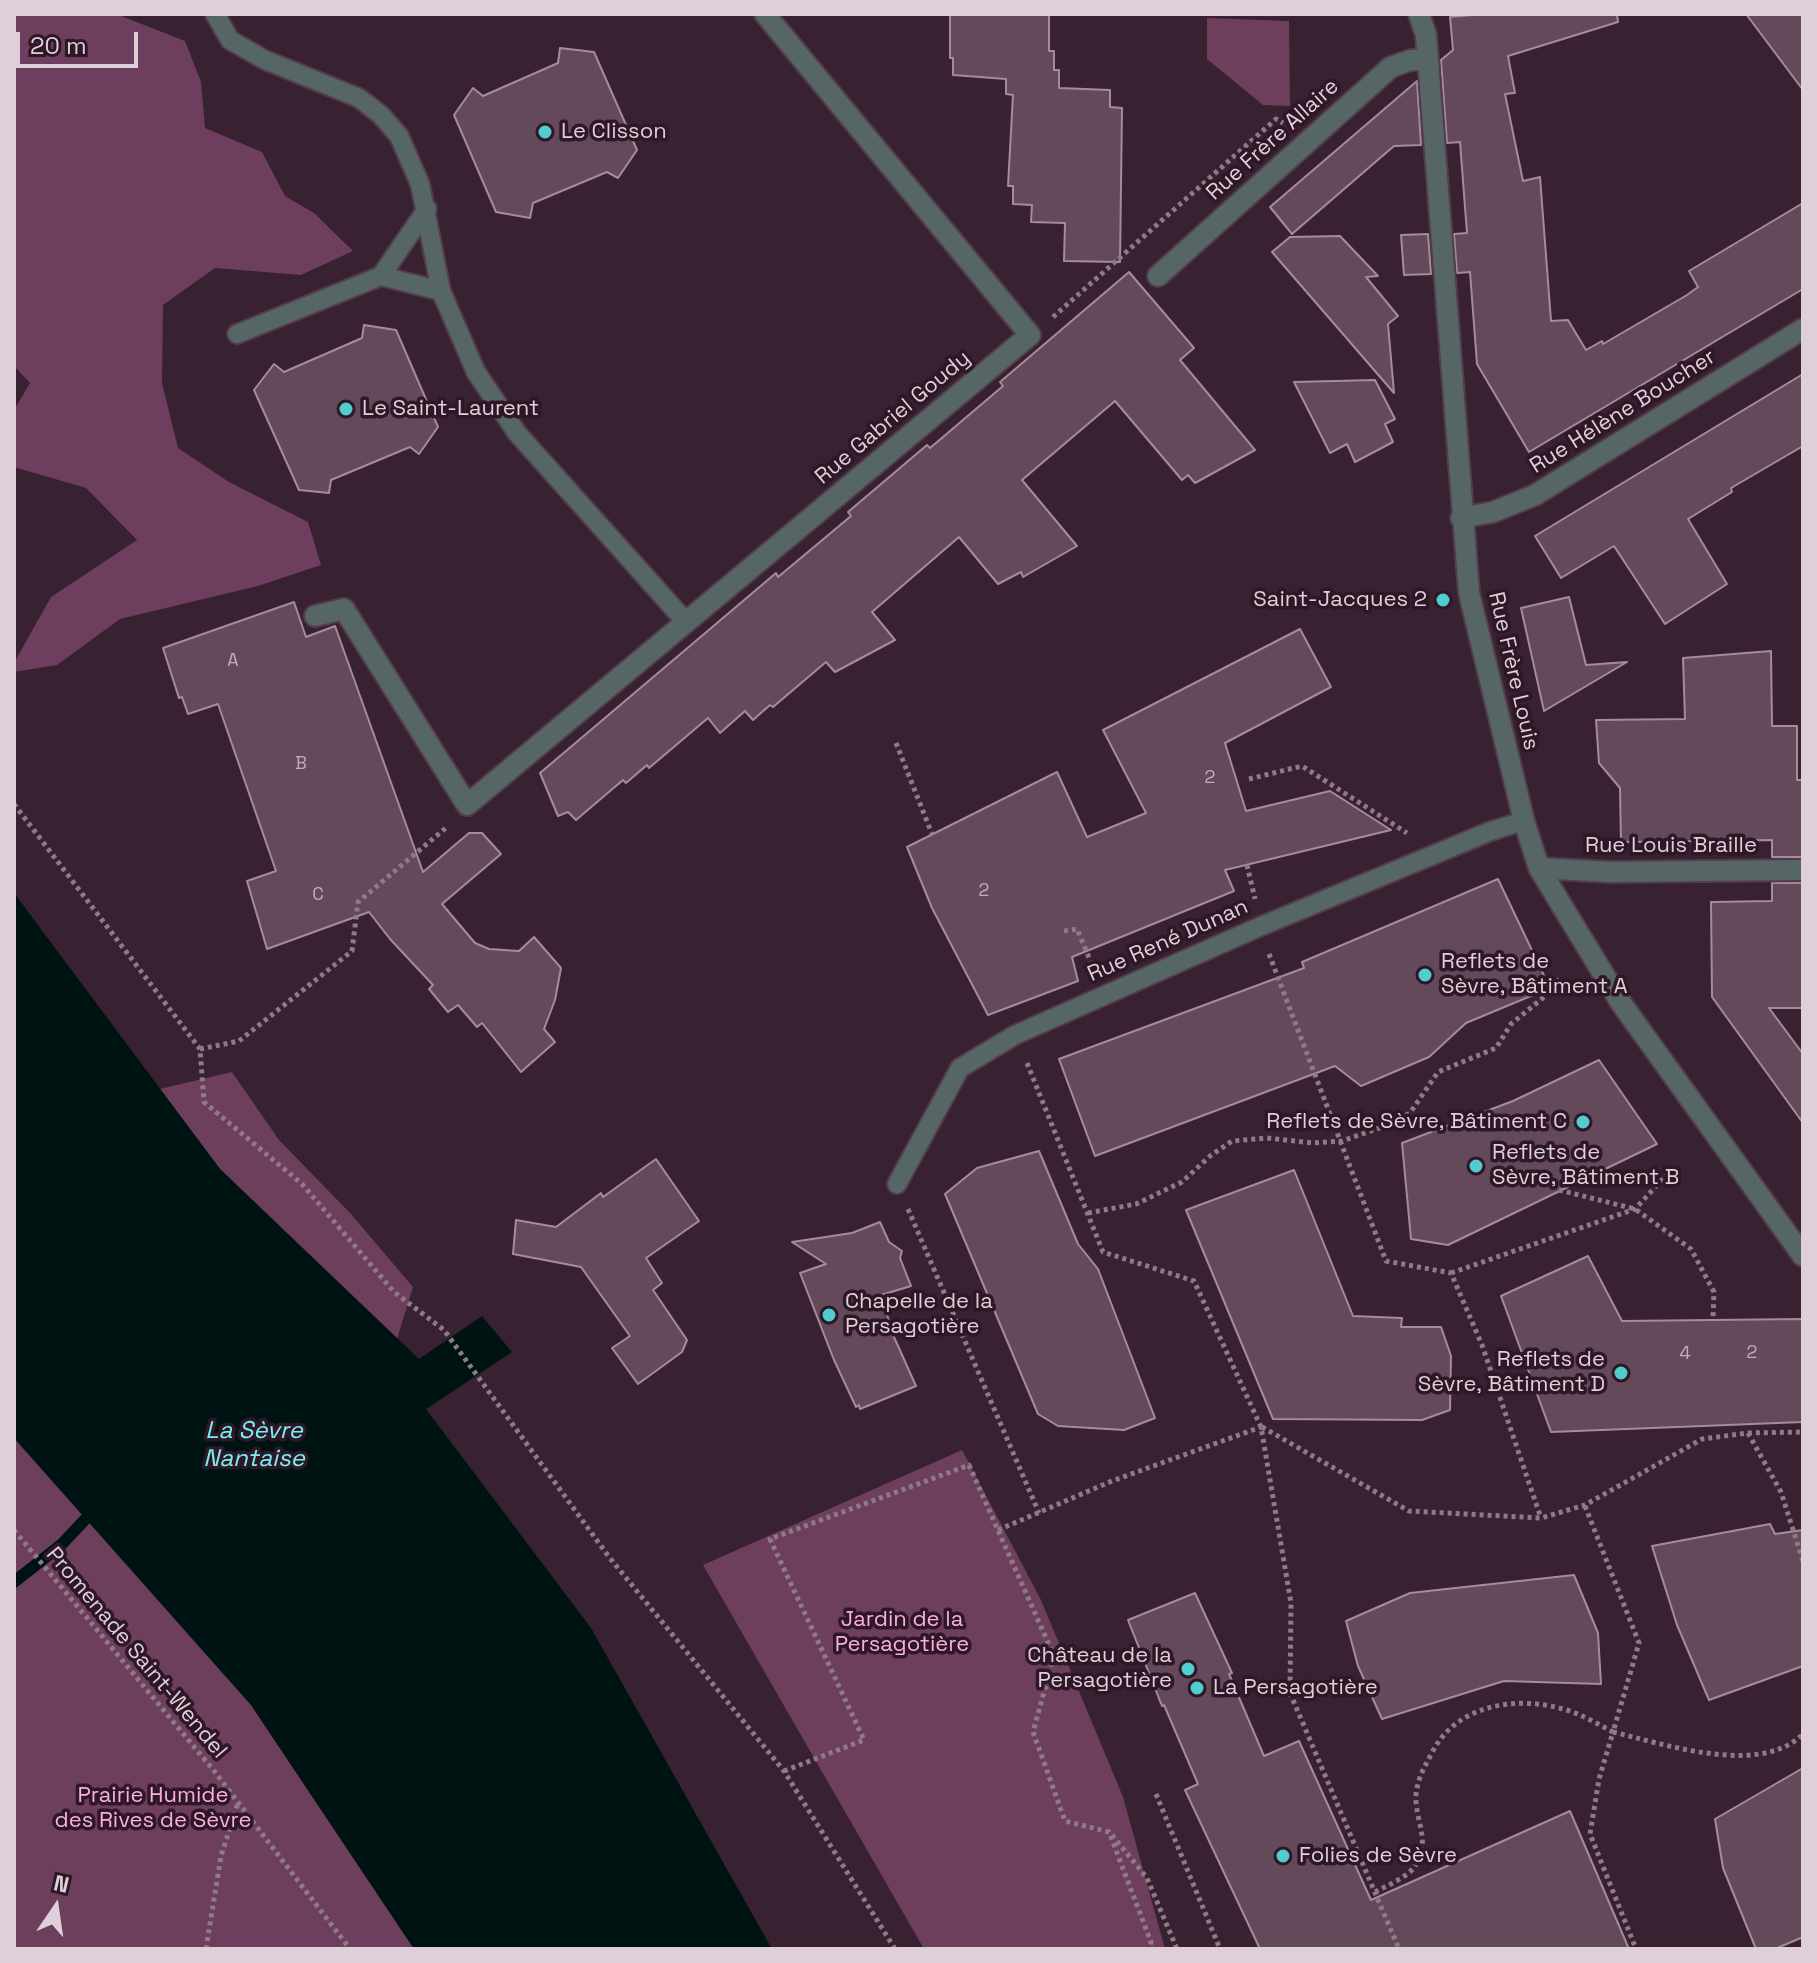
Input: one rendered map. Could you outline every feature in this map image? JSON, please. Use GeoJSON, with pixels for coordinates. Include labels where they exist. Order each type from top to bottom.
{"type":"FeatureCollection","features":[{"type":"Feature","properties":{"kind":"street"},"geometry":{"type":"LineString","coordinates":[[765,14],[1030,335]]}},
{"type":"Feature","properties":{"kind":"street","name":"Rue Frère Louis"},"geometry":{"type":"LineString","coordinates":[[1419,14],[1426,35],[1469,593],[1524,821],[1539,868],[1621,1003],[1803,1256]]}},
{"type":"Feature","properties":{"kind":"street","name":"Rue Frère Allaire"},"geometry":{"type":"LineString","coordinates":[[1158,276],[1391,67],[1411,60],[1428,60]]}},
{"type":"Feature","properties":{"kind":"street","name":"Rue Hélène Boucher"},"geometry":{"type":"LineString","coordinates":[[1461,518],[1493,512],[1535,495],[1803,329]]}},
{"type":"Feature","properties":{"kind":"street","name":"Rue Gabriel Goudy"},"geometry":{"type":"LineString","coordinates":[[467,805],[1030,335]]}},
{"type":"Feature","properties":{"kind":"street"},"geometry":{"type":"LineString","coordinates":[[315,616],[344,609],[467,805]]}},
{"type":"Feature","properties":{"kind":"street","name":"Rue Louis Braille"},"geometry":{"type":"LineString","coordinates":[[1539,868],[1611,872],[1803,870]]}},
{"type":"Feature","properties":{"kind":"lane"},"geometry":{"type":"LineString","coordinates":[[215,14],[230,40],[265,60],[359,98],[381,115],[399,136],[420,184],[427,209],[441,291],[476,372],[517,433],[686,622]]}},
{"type":"Feature","properties":{"kind":"lane"},"geometry":{"type":"LineString","coordinates":[[237,334],[381,276],[427,209]]}},
{"type":"Feature","properties":{"kind":"lane"},"geometry":{"type":"LineString","coordinates":[[381,276],[441,291]]}},
{"type":"Feature","properties":{"kind":"lane","name":"Rue René Dunan"},"geometry":{"type":"LineString","coordinates":[[897,1184],[960,1068],[1015,1035],[1259,927],[1491,831],[1524,821]]}},
{"type":"Feature","properties":{"kind":"path"},"geometry":{"type":"LineString","coordinates":[[1030,335],[1086,290],[1276,119],[1310,139]]}},
{"type":"Feature","properties":{"kind":"path"},"geometry":{"type":"LineString","coordinates":[[896,743],[932,834]]}},
{"type":"Feature","properties":{"kind":"path"},"geometry":{"type":"LineString","coordinates":[[1249,779],[1302,766],[1407,834]]}},
{"type":"Feature","properties":{"kind":"path"},"geometry":{"type":"LineString","coordinates":[[14,804],[200,1049],[204,1102],[302,1184],[394,1292],[444,1330],[609,1557],[784,1771],[895,1949]]}},
{"type":"Feature","properties":{"kind":"path"},"geometry":{"type":"LineString","coordinates":[[200,1049],[239,1041],[352,951],[358,902],[439,836],[467,805]]}},
{"type":"Feature","properties":{"kind":"path"},"geometry":{"type":"LineString","coordinates":[[1247,865],[1255,900]]}},
{"type":"Feature","properties":{"kind":"path"},"geometry":{"type":"LineString","coordinates":[[1259,927],[1386,1261],[1451,1273],[1497,1258],[1635,1209],[1674,1167]]}},
{"type":"Feature","properties":{"kind":"path"},"geometry":{"type":"LineString","coordinates":[[1064,931],[1077,929],[1093,967]]}},
{"type":"Feature","properties":{"kind":"path"},"geometry":{"type":"LineString","coordinates":[[1088,1213],[1136,1204],[1182,1182],[1232,1141],[1267,1138],[1313,1143],[1342,1141],[1385,1126],[1410,1113],[1438,1072],[1496,1048],[1511,1024],[1544,997],[1562,976]]}},
{"type":"Feature","properties":{"kind":"path"},"geometry":{"type":"LineString","coordinates":[[1015,1035],[1103,1252],[1194,1281],[1261,1427],[1291,1603],[1290,1693],[1399,1949]]}},
{"type":"Feature","properties":{"kind":"path"},"geometry":{"type":"LineString","coordinates":[[897,1184],[1039,1513]]}},
{"type":"Feature","properties":{"kind":"path"},"geometry":{"type":"LineString","coordinates":[[1559,1190],[1635,1209],[1691,1249],[1714,1292],[1713,1320]]}},
{"type":"Feature","properties":{"kind":"path"},"geometry":{"type":"LineString","coordinates":[[1451,1273],[1482,1345],[1541,1518]]}},
{"type":"Feature","properties":{"kind":"path"},"geometry":{"type":"LineString","coordinates":[[997,1530],[1112,1481],[1261,1427],[1409,1511],[1541,1518],[1585,1505],[1702,1439],[1748,1433],[1803,1432]]}},
{"type":"Feature","properties":{"kind":"path"},"geometry":{"type":"LineString","coordinates":[[1748,1433],[1781,1492],[1803,1561]]}},
{"type":"Feature","properties":{"kind":"path"},"geometry":{"type":"LineString","coordinates":[[784,1771],[864,1740],[770,1539],[969,1465],[1054,1656],[1033,1732],[1065,1821],[1109,1832],[1147,1878],[1177,1949]]}},
{"type":"Feature","properties":{"kind":"path"},"geometry":{"type":"LineString","coordinates":[[1585,1505],[1639,1643],[1599,1779],[1590,1834],[1636,1949]]}},
{"type":"Feature","properties":{"kind":"path","name":"Promenade Saint-Wendel"},"geometry":{"type":"LineString","coordinates":[[14,1530],[238,1802],[350,1949]]}},
{"type":"Feature","properties":{"kind":"path"},"geometry":{"type":"LineString","coordinates":[[1375,1892],[1415,1867],[1423,1833],[1416,1797],[1420,1773],[1443,1733],[1476,1710],[1524,1702],[1577,1714],[1613,1732],[1702,1753],[1756,1754],[1792,1745],[1803,1734]]}},
{"type":"Feature","properties":{"kind":"path"},"geometry":{"type":"LineString","coordinates":[[1156,1794],[1220,1949]]}},
{"type":"Feature","properties":{"kind":"path"},"geometry":{"type":"LineString","coordinates":[[206,1949],[221,1856],[238,1802]]}},
{"type":"Feature","properties":{"kind":"path"},"geometry":{"type":"LineString","coordinates":[[1109,1832],[1151,1942],[1149,1949]]}},
{"type":"Feature","properties":{"kind":"green space"},"geometry":{"type":"Polygon","coordinates":[[[1207,18],[1289,21],[1290,106],[1263,105],[1207,59],[1207,18]]]}},
{"type":"Feature","properties":{"kind":"green space"},"geometry":{"type":"Polygon","coordinates":[[[232,1072],[279,1140],[351,1214],[413,1287],[397,1339],[220,1169],[160,1089],[232,1072]]]}},
{"type":"Feature","properties":{"kind":"green space","name":"Prairie Humide des Rives de Sèvre"},"geometry":{"type":"Polygon","coordinates":[[[14,1438],[251,1705],[414,1949],[14,1949],[14,1438]]]}},
{"type":"Feature","properties":{"kind":"green space","name":"Jardin de la Persagotière"},"geometry":{"type":"Polygon","coordinates":[[[962,1450],[1041,1600],[1123,1797],[1165,1949],[924,1949],[703,1565],[962,1450]]]}},
{"type":"Feature","properties":{"kind":"shaded area"},"geometry":{"type":"Polygon","coordinates":[[[14,14],[116,14],[185,41],[201,82],[205,128],[262,152],[285,196],[314,213],[353,251],[301,275],[215,268],[163,305],[162,383],[178,448],[229,482],[308,522],[321,565],[258,586],[120,619],[57,665],[14,672],[14,663],[51,597],[137,540],[86,488],[14,467],[14,410],[30,383],[14,366],[14,14]]]}},
{"type":"Feature","properties":{"kind":"shaded area"},"geometry":{"type":"Polygon","coordinates":[[[14,1458],[29,1476],[26,1516],[14,1527],[14,1458]]]}},
{"type":"Feature","properties":{"kind":"shaded area"},"geometry":{"type":"Polygon","coordinates":[[[291,1785],[401,1949],[214,1949],[211,1798],[291,1785]]]}},
{"type":"Feature","properties":{"kind":"water","name":"La Sèvre Nantaise"},"geometry":{"type":"Polygon","coordinates":[[[14,893],[220,1169],[419,1359],[482,1316],[512,1352],[426,1409],[591,1628],[772,1949],[414,1949],[251,1705],[14,1438],[14,893]]]}},
{"type":"Feature","properties":{"kind":"building"},"geometry":{"type":"Polygon","coordinates":[[[950,14],[1049,14],[1049,51],[1054,51],[1054,70],[1059,70],[1059,88],[1110,90],[1110,107],[1122,108],[1120,262],[1064,261],[1065,223],[1031,222],[1032,205],[1013,204],[1013,186],[1008,186],[1013,95],[1006,94],[1006,79],[953,75],[950,14]]]}},
{"type":"Feature","properties":{"kind":"building"},"geometry":{"type":"Polygon","coordinates":[[[1483,14],[1617,14],[1618,22],[1508,56],[1515,93],[1505,94],[1523,181],[1540,177],[1551,321],[1568,320],[1586,350],[1602,341],[1603,344],[1687,295],[1698,287],[1689,271],[1803,203],[1803,289],[1529,452],[1477,364],[1470,272],[1457,273],[1454,234],[1467,233],[1460,142],[1447,143],[1441,60],[1453,50],[1450,17],[1483,14]]]}},
{"type":"Feature","properties":{"kind":"building"},"geometry":{"type":"Polygon","coordinates":[[[1746,14],[1803,14],[1803,90],[1746,14]]]}},
{"type":"Feature","properties":{"kind":"building","name":"Le Clisson"},"geometry":{"type":"Polygon","coordinates":[[[560,48],[594,52],[637,150],[618,178],[607,172],[533,203],[530,218],[496,212],[454,115],[473,88],[483,96],[558,63],[560,48]]]}},
{"type":"Feature","properties":{"kind":"building"},"geometry":{"type":"Polygon","coordinates":[[[1417,81],[1421,145],[1394,146],[1292,234],[1270,207],[1417,81]]]}},
{"type":"Feature","properties":{"kind":"building"},"geometry":{"type":"Polygon","coordinates":[[[1428,234],[1431,274],[1404,275],[1401,235],[1428,234]]]}},
{"type":"Feature","properties":{"kind":"building"},"geometry":{"type":"Polygon","coordinates":[[[1340,236],[1378,276],[1366,277],[1398,316],[1388,324],[1394,393],[1272,252],[1290,237],[1340,236]]]}},
{"type":"Feature","properties":{"kind":"building"},"geometry":{"type":"Polygon","coordinates":[[[1129,272],[1194,348],[1180,360],[1255,450],[1195,483],[1188,475],[1182,480],[1115,401],[1022,480],[1077,546],[1023,577],[1021,572],[998,584],[959,537],[872,612],[895,640],[835,672],[826,662],[753,720],[745,711],[720,733],[708,718],[649,768],[647,765],[626,783],[623,780],[576,820],[568,812],[558,816],[540,773],[776,573],[778,577],[851,516],[848,512],[1003,386],[1000,382],[1129,272]]]}},
{"type":"Feature","properties":{"kind":"building","name":"Le Saint-Laurent"},"geometry":{"type":"Polygon","coordinates":[[[364,325],[396,330],[438,427],[419,454],[410,447],[331,480],[329,493],[299,490],[254,390],[274,364],[284,372],[362,338],[364,325]]]}},
{"type":"Feature","properties":{"kind":"building"},"geometry":{"type":"Polygon","coordinates":[[[1803,374],[1803,446],[1731,488],[1732,492],[1688,519],[1727,584],[1665,624],[1614,546],[1561,578],[1535,536],[1803,374]]]}},
{"type":"Feature","properties":{"kind":"building"},"geometry":{"type":"Polygon","coordinates":[[[1375,380],[1395,419],[1385,424],[1393,442],[1355,462],[1347,444],[1330,453],[1294,382],[1375,380]]]}},
{"type":"Feature","properties":{"kind":"building"},"geometry":{"type":"Polygon","coordinates":[[[1569,597],[1586,665],[1627,662],[1544,711],[1521,608],[1569,597]]]}},
{"type":"Feature","properties":{"kind":"building"},"geometry":{"type":"Polygon","coordinates":[[[294,602],[306,637],[335,626],[423,872],[469,833],[482,833],[501,854],[442,904],[475,943],[489,949],[519,951],[534,937],[561,968],[555,1000],[544,1029],[555,1042],[521,1072],[482,1023],[477,1027],[458,1005],[448,1012],[429,989],[433,985],[369,912],[267,949],[247,881],[276,871],[218,704],[188,714],[182,697],[179,698],[163,648],[294,602]]]}},
{"type":"Feature","properties":{"kind":"building"},"geometry":{"type":"Polygon","coordinates":[[[1300,629],[1331,687],[1225,743],[1246,811],[1330,791],[1391,830],[1225,870],[1234,891],[1072,957],[1078,981],[988,1015],[932,908],[907,847],[1057,772],[1087,837],[1146,813],[1103,730],[1300,629]]]}},
{"type":"Feature","properties":{"kind":"building"},"geometry":{"type":"Polygon","coordinates":[[[1771,651],[1772,726],[1797,726],[1797,780],[1803,780],[1803,857],[1772,857],[1772,840],[1621,842],[1620,788],[1599,763],[1596,720],[1685,719],[1683,658],[1771,651]]]}},
{"type":"Feature","properties":{"kind":"building"},"geometry":{"type":"Polygon","coordinates":[[[1498,879],[1550,988],[1466,1023],[1429,1057],[1361,1086],[1335,1066],[1095,1156],[1059,1059],[1304,968],[1302,962],[1498,879]]]}},
{"type":"Feature","properties":{"kind":"building"},"geometry":{"type":"Polygon","coordinates":[[[1772,883],[1803,883],[1803,1008],[1769,1008],[1803,1054],[1803,1123],[1712,997],[1711,902],[1772,901],[1772,883]]]}},
{"type":"Feature","properties":{"kind":"building"},"geometry":{"type":"Polygon","coordinates":[[[1599,1060],[1657,1144],[1448,1245],[1411,1239],[1402,1143],[1513,1101],[1599,1060]]]}},
{"type":"Feature","properties":{"kind":"building"},"geometry":{"type":"Polygon","coordinates":[[[1039,1151],[1078,1244],[1098,1269],[1155,1418],[1124,1430],[1058,1426],[1038,1414],[945,1194],[977,1168],[1039,1151]]]}},
{"type":"Feature","properties":{"kind":"building"},"geometry":{"type":"Polygon","coordinates":[[[656,1159],[699,1221],[646,1258],[662,1283],[653,1290],[687,1340],[682,1352],[638,1384],[612,1348],[630,1336],[581,1267],[513,1254],[516,1220],[556,1227],[601,1193],[603,1197],[656,1159]]]}},
{"type":"Feature","properties":{"kind":"building"},"geometry":{"type":"Polygon","coordinates":[[[1294,1170],[1353,1316],[1402,1318],[1401,1327],[1441,1327],[1451,1356],[1450,1410],[1422,1420],[1273,1419],[1186,1210],[1294,1170]]]}},
{"type":"Feature","properties":{"kind":"building","name":"Chapelle de la Persagotière"},"geometry":{"type":"Polygon","coordinates":[[[880,1222],[889,1242],[902,1251],[900,1258],[911,1286],[881,1295],[894,1337],[916,1386],[860,1409],[859,1405],[856,1407],[834,1360],[800,1273],[826,1264],[792,1242],[852,1233],[880,1222]]]}},
{"type":"Feature","properties":{"kind":"building","name":"Reflets de Sèvre, Bâtiment D"},"geometry":{"type":"Polygon","coordinates":[[[1588,1256],[1622,1321],[1803,1319],[1803,1422],[1551,1432],[1501,1296],[1588,1256]]]}},
{"type":"Feature","properties":{"kind":"building"},"geometry":{"type":"Polygon","coordinates":[[[1770,1524],[1775,1534],[1803,1530],[1803,1666],[1709,1700],[1677,1625],[1652,1546],[1770,1524]]]}},
{"type":"Feature","properties":{"kind":"building"},"geometry":{"type":"Polygon","coordinates":[[[1574,1575],[1598,1633],[1601,1684],[1504,1681],[1382,1719],[1358,1666],[1346,1621],[1410,1593],[1574,1575]]]}},
{"type":"Feature","properties":{"kind":"building","name":"Folies de Sèvre"},"geometry":{"type":"Polygon","coordinates":[[[1195,1593],[1232,1673],[1229,1674],[1264,1756],[1299,1741],[1371,1900],[1570,1811],[1629,1949],[1260,1949],[1185,1790],[1198,1784],[1162,1706],[1128,1620],[1195,1593]]]}},
{"type":"Feature","properties":{"kind":"building"},"geometry":{"type":"Polygon","coordinates":[[[1803,1768],[1803,1937],[1775,1949],[1756,1949],[1723,1868],[1715,1819],[1803,1768]]]}},
{"type":"Feature","properties":{"kind":"waterway"},"geometry":{"type":"LineString","coordinates":[[14,1582],[61,1545],[95,1509]]}},
{"type":"Feature","properties":{"kind":"place","name":"Le Clisson"},"geometry":{"type":"Point","coordinates":[545,132]}},
{"type":"Feature","properties":{"kind":"place","name":"Le Saint-Laurent"},"geometry":{"type":"Point","coordinates":[346,409]}},
{"type":"Feature","properties":{"kind":"place","name":"Saint-Jacques 2"},"geometry":{"type":"Point","coordinates":[1443,600]}},
{"type":"Feature","properties":{"kind":"place","name":"Reflets de Sèvre, Bâtiment A"},"geometry":{"type":"Point","coordinates":[1425,975]}},
{"type":"Feature","properties":{"kind":"place","name":"Reflets de Sèvre, Bâtiment C"},"geometry":{"type":"Point","coordinates":[1583,1122]}},
{"type":"Feature","properties":{"kind":"place","name":"Reflets de Sèvre, Bâtiment B"},"geometry":{"type":"Point","coordinates":[1476,1166]}},
{"type":"Feature","properties":{"kind":"place","name":"Chapelle de la Persagotière"},"geometry":{"type":"Point","coordinates":[829,1315]}},
{"type":"Feature","properties":{"kind":"place","name":"Reflets de Sèvre, Bâtiment D"},"geometry":{"type":"Point","coordinates":[1621,1373]}},
{"type":"Feature","properties":{"kind":"place","name":"Château de la Persagotière"},"geometry":{"type":"Point","coordinates":[1188,1669]}},
{"type":"Feature","properties":{"kind":"place","name":"La Persagotière"},"geometry":{"type":"Point","coordinates":[1197,1688]}},
{"type":"Feature","properties":{"kind":"place","name":"Folies de Sèvre"},"geometry":{"type":"Point","coordinates":[1283,1856]}}]}
